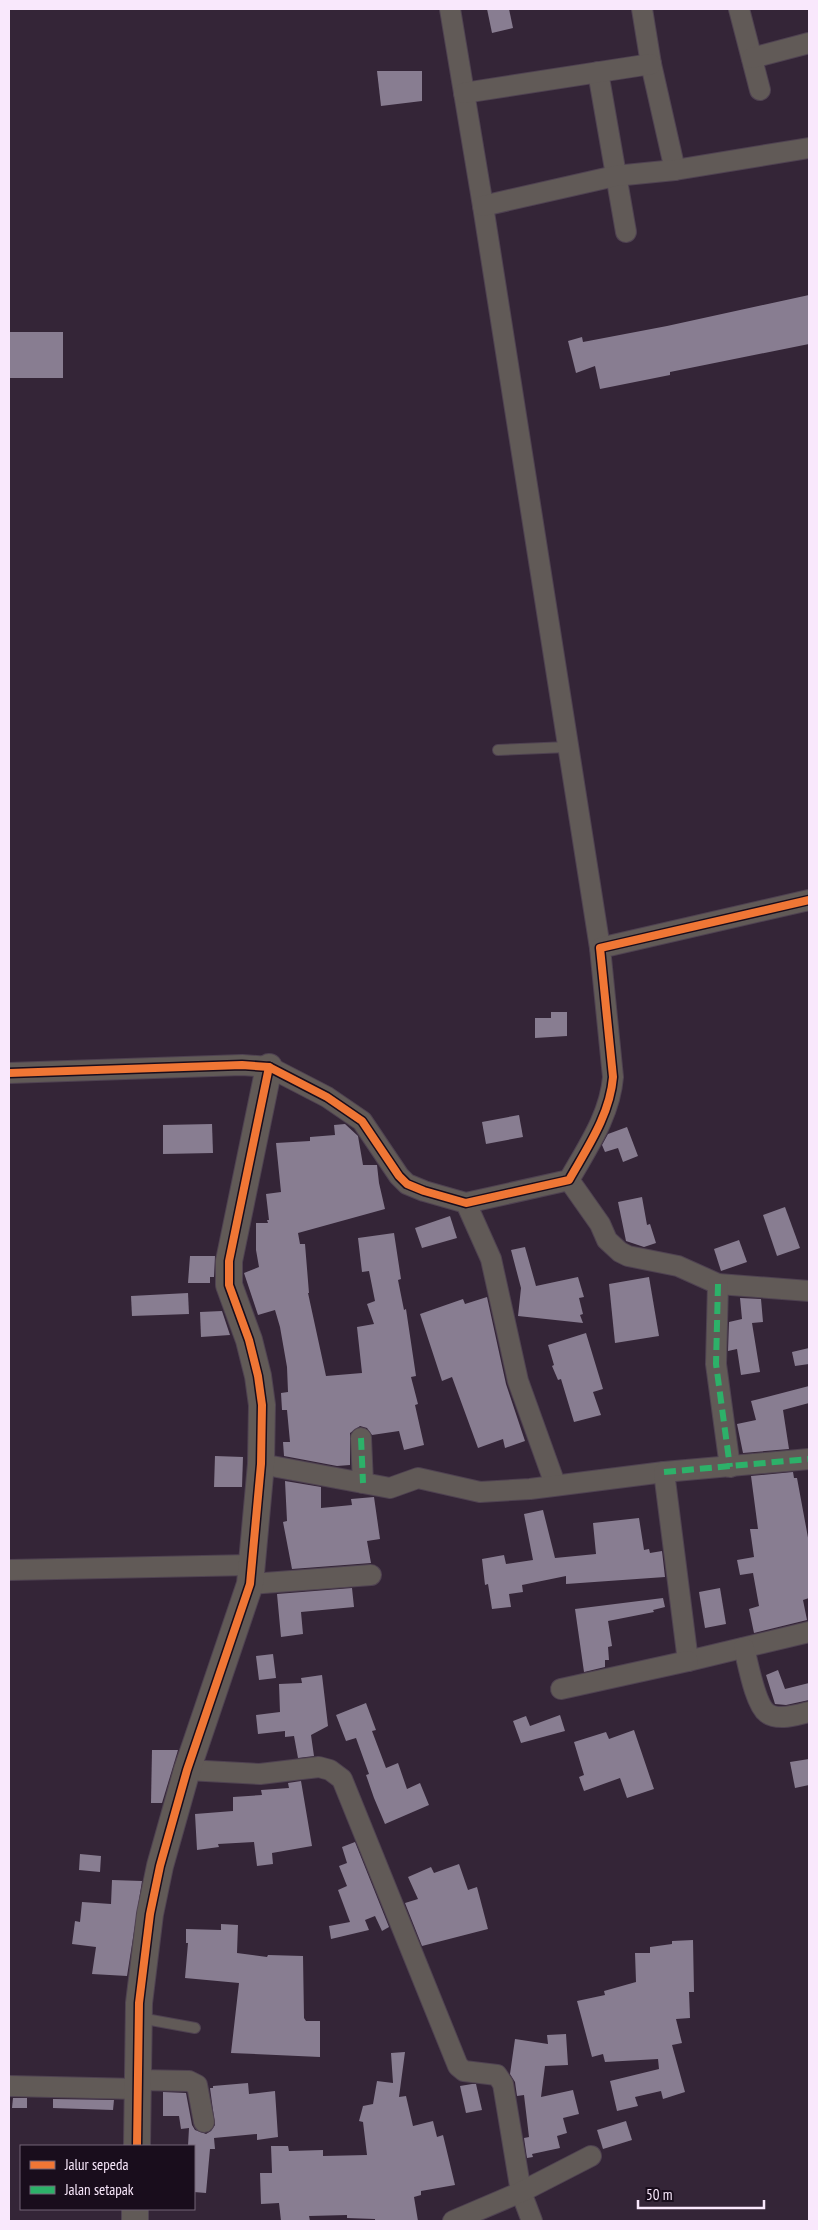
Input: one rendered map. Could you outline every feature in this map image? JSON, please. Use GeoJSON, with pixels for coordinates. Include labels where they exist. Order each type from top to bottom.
{"type":"FeatureCollection","features":[{"type":"Feature","properties":{"kind":"street"},"geometry":{"type":"LineString","coordinates":[[9,1073],[242,1065],[269,1067],[328,1097],[362,1121],[399,1176],[408,1184],[466,1203],[569,1180],[603,1118],[612,1088],[613,1077],[600,948],[483,206],[450,9]]}},
{"type":"Feature","properties":{"kind":"street"},"geometry":{"type":"LineString","coordinates":[[642,9],[651,64],[675,170]]}},
{"type":"Feature","properties":{"kind":"street"},"geometry":{"type":"LineString","coordinates":[[740,9],[760,90]]}},
{"type":"Feature","properties":{"kind":"street"},"geometry":{"type":"LineString","coordinates":[[752,58],[809,43]]}},
{"type":"Feature","properties":{"kind":"street"},"geometry":{"type":"LineString","coordinates":[[464,93],[651,64]]}},
{"type":"Feature","properties":{"kind":"street"},"geometry":{"type":"LineString","coordinates":[[598,72],[626,232]]}},
{"type":"Feature","properties":{"kind":"street"},"geometry":{"type":"LineString","coordinates":[[483,206],[616,176],[675,170],[809,148]]}},
{"type":"Feature","properties":{"kind":"street"},"geometry":{"type":"LineString","coordinates":[[600,948],[809,900]]}},
{"type":"Feature","properties":{"kind":"street"},"geometry":{"type":"LineString","coordinates":[[137,2145],[139,2018],[150,1914],[160,1866],[187,1770],[250,1575],[261,1464],[262,1405],[258,1376],[249,1340],[229,1285],[229,1261],[269,1067]]}},
{"type":"Feature","properties":{"kind":"street"},"geometry":{"type":"LineString","coordinates":[[569,1180],[600,1224],[607,1240],[620,1252],[638,1260],[678,1266],[718,1284],[809,1290]]}},
{"type":"Feature","properties":{"kind":"street"},"geometry":{"type":"LineString","coordinates":[[466,1203],[491,1259],[518,1381],[555,1484]]}},
{"type":"Feature","properties":{"kind":"street"},"geometry":{"type":"LineString","coordinates":[[718,1284],[716,1364],[730,1467]]}},
{"type":"Feature","properties":{"kind":"street"},"geometry":{"type":"LineString","coordinates":[[361,1438],[363,1483]]}},
{"type":"Feature","properties":{"kind":"street"},"geometry":{"type":"LineString","coordinates":[[261,1464],[390,1488],[418,1478],[480,1492],[530,1489],[555,1484],[664,1472],[809,1459]]}},
{"type":"Feature","properties":{"kind":"street"},"geometry":{"type":"LineString","coordinates":[[664,1472],[688,1662]]}},
{"type":"Feature","properties":{"kind":"street"},"geometry":{"type":"LineString","coordinates":[[9,1570],[250,1575],[371,1575]]}},
{"type":"Feature","properties":{"kind":"street"},"geometry":{"type":"LineString","coordinates":[[562,1689],[688,1662],[809,1632]]}},
{"type":"Feature","properties":{"kind":"street"},"geometry":{"type":"LineString","coordinates":[[744,1648],[761,1706],[767,1713],[775,1716],[809,1712]]}},
{"type":"Feature","properties":{"kind":"street"},"geometry":{"type":"LineString","coordinates":[[187,1770],[260,1774],[319,1767],[330,1770],[342,1779],[458,2066],[464,2071],[496,2075],[503,2084],[521,2192],[532,2221]]}},
{"type":"Feature","properties":{"kind":"street"},"geometry":{"type":"LineString","coordinates":[[9,2086],[138,2085],[188,2081],[197,2085],[204,2122]]}},
{"type":"Feature","properties":{"kind":"street"},"geometry":{"type":"LineString","coordinates":[[453,2221],[521,2192],[591,2156]]}},
{"type":"Feature","properties":{"kind":"lane"},"geometry":{"type":"LineString","coordinates":[[498,750],[568,747]]}},
{"type":"Feature","properties":{"kind":"lane"},"geometry":{"type":"LineString","coordinates":[[139,2018],[195,2028]]}},
{"type":"Feature","properties":{"kind":"building"},"geometry":{"type":"Polygon","coordinates":[[[487,9],[509,9],[513,28],[492,33],[487,9]]]}},
{"type":"Feature","properties":{"kind":"building"},"geometry":{"type":"Polygon","coordinates":[[[377,71],[422,71],[422,101],[381,106],[377,71]]]}},
{"type":"Feature","properties":{"kind":"building"},"geometry":{"type":"Polygon","coordinates":[[[809,295],[809,344],[670,372],[670,375],[600,389],[595,366],[576,373],[568,341],[582,337],[583,342],[667,326],[809,295]]]}},
{"type":"Feature","properties":{"kind":"building"},"geometry":{"type":"Polygon","coordinates":[[[9,332],[63,332],[63,378],[9,378],[9,332]]]}},
{"type":"Feature","properties":{"kind":"building"},"geometry":{"type":"Polygon","coordinates":[[[551,1012],[567,1012],[567,1036],[535,1038],[535,1018],[551,1018],[551,1012]]]}},
{"type":"Feature","properties":{"kind":"building"},"geometry":{"type":"Polygon","coordinates":[[[519,1115],[523,1137],[486,1144],[482,1122],[519,1115]]]}},
{"type":"Feature","properties":{"kind":"building"},"geometry":{"type":"Polygon","coordinates":[[[212,1124],[213,1153],[163,1154],[163,1125],[212,1124]]]}},
{"type":"Feature","properties":{"kind":"building"},"geometry":{"type":"Polygon","coordinates":[[[345,1124],[358,1136],[363,1165],[377,1165],[385,1209],[298,1233],[300,1244],[305,1244],[308,1293],[326,1376],[362,1373],[357,1327],[374,1324],[367,1304],[375,1301],[369,1271],[362,1272],[358,1238],[394,1233],[401,1279],[398,1280],[404,1310],[406,1309],[416,1376],[411,1377],[418,1404],[415,1405],[424,1445],[404,1450],[399,1431],[372,1435],[367,1428],[360,1426],[350,1433],[350,1465],[337,1466],[284,1456],[283,1442],[290,1442],[287,1410],[282,1410],[281,1393],[288,1392],[287,1367],[280,1327],[275,1310],[258,1315],[244,1273],[259,1267],[256,1250],[256,1223],[268,1223],[266,1194],[281,1192],[276,1143],[310,1141],[310,1137],[335,1135],[334,1125],[345,1124]]]}},
{"type":"Feature","properties":{"kind":"building"},"geometry":{"type":"Polygon","coordinates":[[[627,1127],[638,1156],[623,1162],[618,1148],[605,1152],[602,1145],[608,1134],[627,1127]]]}},
{"type":"Feature","properties":{"kind":"building"},"geometry":{"type":"Polygon","coordinates":[[[642,1197],[647,1225],[650,1224],[656,1243],[644,1247],[626,1241],[618,1202],[642,1197]]]}},
{"type":"Feature","properties":{"kind":"building"},"geometry":{"type":"Polygon","coordinates":[[[785,1207],[800,1248],[777,1256],[763,1215],[785,1207]]]}},
{"type":"Feature","properties":{"kind":"building"},"geometry":{"type":"Polygon","coordinates":[[[450,1216],[457,1238],[422,1248],[415,1228],[450,1216]]]}},
{"type":"Feature","properties":{"kind":"building"},"geometry":{"type":"Polygon","coordinates":[[[739,1240],[747,1262],[721,1271],[714,1249],[739,1240]]]}},
{"type":"Feature","properties":{"kind":"building"},"geometry":{"type":"Polygon","coordinates":[[[525,1247],[536,1286],[578,1277],[584,1297],[579,1298],[583,1314],[580,1315],[583,1323],[518,1316],[521,1288],[511,1250],[525,1247]]]}},
{"type":"Feature","properties":{"kind":"building"},"geometry":{"type":"Polygon","coordinates":[[[190,1256],[215,1256],[214,1277],[210,1277],[210,1283],[188,1283],[190,1256]]]}},
{"type":"Feature","properties":{"kind":"building"},"geometry":{"type":"Polygon","coordinates":[[[649,1277],[659,1336],[615,1343],[609,1284],[649,1277]]]}},
{"type":"Feature","properties":{"kind":"building"},"geometry":{"type":"Polygon","coordinates":[[[188,1293],[189,1314],[132,1316],[131,1296],[188,1293]]]}},
{"type":"Feature","properties":{"kind":"building"},"geometry":{"type":"Polygon","coordinates":[[[487,1297],[506,1384],[525,1441],[505,1448],[503,1439],[478,1448],[452,1377],[442,1381],[420,1314],[463,1299],[465,1304],[487,1297]]]}},
{"type":"Feature","properties":{"kind":"building"},"geometry":{"type":"Polygon","coordinates":[[[740,1298],[761,1299],[763,1322],[752,1323],[760,1372],[741,1375],[737,1349],[728,1351],[729,1322],[742,1319],[740,1298]]]}},
{"type":"Feature","properties":{"kind":"building"},"geometry":{"type":"Polygon","coordinates":[[[222,1311],[230,1335],[201,1337],[200,1312],[222,1311]]]}},
{"type":"Feature","properties":{"kind":"building"},"geometry":{"type":"Polygon","coordinates":[[[586,1333],[603,1389],[593,1392],[601,1415],[574,1422],[561,1379],[558,1380],[552,1366],[554,1365],[548,1345],[586,1333]]]}},
{"type":"Feature","properties":{"kind":"building"},"geometry":{"type":"Polygon","coordinates":[[[809,1348],[809,1364],[795,1366],[792,1352],[809,1348]]]}},
{"type":"Feature","properties":{"kind":"building"},"geometry":{"type":"Polygon","coordinates":[[[809,1386],[809,1403],[783,1410],[789,1449],[743,1453],[737,1424],[756,1420],[751,1401],[809,1386]]]}},
{"type":"Feature","properties":{"kind":"building"},"geometry":{"type":"Polygon","coordinates":[[[215,1456],[243,1457],[242,1487],[214,1487],[215,1456]]]}},
{"type":"Feature","properties":{"kind":"building"},"geometry":{"type":"Polygon","coordinates":[[[793,1472],[794,1478],[797,1478],[809,1543],[809,1598],[803,1600],[807,1620],[754,1633],[749,1609],[759,1606],[753,1573],[740,1575],[737,1560],[754,1557],[750,1529],[758,1529],[751,1476],[793,1472]]]}},
{"type":"Feature","properties":{"kind":"building"},"geometry":{"type":"Polygon","coordinates":[[[285,1481],[321,1487],[321,1508],[352,1505],[351,1499],[374,1497],[380,1539],[367,1541],[371,1563],[292,1569],[283,1522],[287,1521],[285,1481]]]}},
{"type":"Feature","properties":{"kind":"building"},"geometry":{"type":"Polygon","coordinates":[[[543,1510],[555,1558],[596,1554],[593,1523],[639,1518],[644,1550],[649,1549],[650,1553],[662,1551],[665,1577],[566,1584],[566,1576],[522,1585],[523,1592],[509,1594],[511,1607],[492,1609],[488,1584],[485,1585],[482,1559],[504,1555],[506,1564],[533,1560],[524,1514],[543,1510]]]}},
{"type":"Feature","properties":{"kind":"building"},"geometry":{"type":"Polygon","coordinates":[[[352,1588],[354,1607],[301,1612],[303,1634],[281,1637],[277,1594],[352,1588]]]}},
{"type":"Feature","properties":{"kind":"building"},"geometry":{"type":"Polygon","coordinates":[[[720,1588],[726,1624],[705,1628],[699,1592],[720,1588]]]}},
{"type":"Feature","properties":{"kind":"building"},"geometry":{"type":"Polygon","coordinates":[[[663,1598],[665,1607],[653,1610],[654,1612],[608,1621],[612,1646],[608,1647],[609,1660],[605,1660],[605,1667],[584,1672],[575,1609],[663,1598]]]}},
{"type":"Feature","properties":{"kind":"building"},"geometry":{"type":"Polygon","coordinates":[[[273,1654],[276,1678],[259,1680],[256,1656],[273,1654]]]}},
{"type":"Feature","properties":{"kind":"building"},"geometry":{"type":"Polygon","coordinates":[[[778,1670],[785,1689],[809,1683],[809,1700],[786,1705],[775,1704],[766,1675],[778,1670]]]}},
{"type":"Feature","properties":{"kind":"building"},"geometry":{"type":"Polygon","coordinates":[[[322,1675],[328,1726],[311,1735],[314,1756],[298,1758],[294,1736],[285,1737],[285,1731],[258,1734],[256,1715],[280,1712],[279,1684],[302,1683],[301,1678],[322,1675]]]}},
{"type":"Feature","properties":{"kind":"building"},"geometry":{"type":"Polygon","coordinates":[[[366,1703],[376,1730],[372,1731],[386,1768],[398,1763],[407,1789],[420,1783],[429,1805],[385,1824],[366,1775],[369,1774],[356,1738],[346,1741],[336,1715],[366,1703]]]}},
{"type":"Feature","properties":{"kind":"building"},"geometry":{"type":"Polygon","coordinates":[[[560,1715],[565,1731],[521,1743],[513,1721],[526,1716],[530,1726],[560,1715]]]}},
{"type":"Feature","properties":{"kind":"building"},"geometry":{"type":"Polygon","coordinates":[[[634,1730],[654,1789],[627,1798],[620,1778],[584,1791],[579,1777],[584,1775],[574,1742],[606,1732],[609,1739],[634,1730]]]}},
{"type":"Feature","properties":{"kind":"building"},"geometry":{"type":"Polygon","coordinates":[[[152,1750],[178,1750],[162,1803],[151,1803],[152,1750]]]}},
{"type":"Feature","properties":{"kind":"building"},"geometry":{"type":"Polygon","coordinates":[[[809,1759],[809,1785],[795,1788],[790,1762],[809,1759]]]}},
{"type":"Feature","properties":{"kind":"building"},"geometry":{"type":"Polygon","coordinates":[[[301,1781],[312,1846],[272,1853],[273,1864],[257,1866],[254,1842],[218,1844],[219,1847],[197,1850],[195,1814],[233,1811],[233,1797],[262,1795],[261,1790],[289,1788],[288,1783],[301,1781]]]}},
{"type":"Feature","properties":{"kind":"building"},"geometry":{"type":"Polygon","coordinates":[[[355,1842],[389,1927],[382,1931],[375,1916],[365,1920],[369,1930],[331,1939],[329,1926],[350,1922],[338,1890],[347,1886],[339,1866],[347,1863],[342,1847],[355,1842]]]}},
{"type":"Feature","properties":{"kind":"building"},"geometry":{"type":"Polygon","coordinates":[[[80,1854],[101,1856],[100,1872],[79,1870],[80,1854]]]}},
{"type":"Feature","properties":{"kind":"building"},"geometry":{"type":"Polygon","coordinates":[[[459,1864],[468,1890],[477,1887],[488,1929],[422,1946],[405,1903],[418,1899],[408,1877],[431,1867],[434,1873],[459,1864]]]}},
{"type":"Feature","properties":{"kind":"building"},"geometry":{"type":"Polygon","coordinates":[[[112,1880],[142,1881],[127,1976],[92,1974],[96,1947],[72,1944],[75,1921],[80,1922],[82,1902],[111,1904],[112,1880]]]}},
{"type":"Feature","properties":{"kind":"building"},"geometry":{"type":"Polygon","coordinates":[[[221,1924],[238,1925],[237,1953],[267,1957],[268,1955],[303,1956],[304,2018],[306,2021],[320,2021],[320,2057],[231,2053],[239,1983],[185,1978],[188,1943],[186,1943],[186,1929],[221,1930],[221,1924]]]}},
{"type":"Feature","properties":{"kind":"building"},"geometry":{"type":"Polygon","coordinates":[[[693,1940],[694,1992],[689,1992],[690,2018],[676,2019],[682,2043],[672,2045],[685,2092],[663,2099],[661,2091],[635,2097],[638,2106],[617,2111],[610,2081],[659,2069],[658,2059],[605,2062],[603,2054],[592,2057],[577,2001],[605,1995],[604,1991],[636,1982],[635,1953],[650,1953],[650,1947],[672,1944],[672,1941],[693,1940]]]}},
{"type":"Feature","properties":{"kind":"building"},"geometry":{"type":"Polygon","coordinates":[[[566,2034],[568,2065],[545,2066],[541,2097],[573,2090],[579,2114],[563,2118],[567,2133],[557,2136],[560,2148],[532,2154],[533,2157],[527,2158],[524,2138],[529,2137],[524,2095],[517,2096],[515,2082],[510,2074],[515,2039],[548,2044],[547,2035],[566,2034]]]}},
{"type":"Feature","properties":{"kind":"building"},"geometry":{"type":"Polygon","coordinates":[[[405,2052],[399,2097],[406,2096],[413,2126],[433,2121],[437,2137],[443,2135],[455,2185],[421,2191],[421,2195],[414,2197],[418,2221],[375,2221],[375,2219],[347,2218],[347,2215],[309,2216],[310,2221],[281,2221],[279,2203],[261,2204],[260,2173],[272,2173],[271,2146],[288,2146],[289,2151],[323,2150],[323,2156],[367,2155],[363,2122],[359,2121],[363,2106],[373,2104],[377,2081],[393,2083],[391,2053],[405,2052]]]}},
{"type":"Feature","properties":{"kind":"building"},"geometry":{"type":"Polygon","coordinates":[[[248,2083],[249,2094],[275,2091],[278,2137],[257,2140],[257,2134],[214,2138],[215,2149],[210,2149],[206,2193],[195,2192],[195,2145],[188,2145],[189,2128],[181,2129],[179,2116],[163,2116],[163,2092],[186,2093],[192,2125],[195,2130],[206,2134],[215,2125],[210,2088],[213,2088],[213,2086],[248,2083]]]}},
{"type":"Feature","properties":{"kind":"building"},"geometry":{"type":"Polygon","coordinates":[[[476,2084],[482,2110],[466,2113],[460,2086],[476,2084]]]}},
{"type":"Feature","properties":{"kind":"building"},"geometry":{"type":"Polygon","coordinates":[[[13,2098],[27,2098],[27,2108],[12,2108],[13,2098]]]}},
{"type":"Feature","properties":{"kind":"building"},"geometry":{"type":"Polygon","coordinates":[[[53,2099],[114,2100],[113,2110],[53,2108],[53,2099]]]}},
{"type":"Feature","properties":{"kind":"building"},"geometry":{"type":"Polygon","coordinates":[[[626,2121],[632,2140],[603,2149],[597,2130],[626,2121]]]}},
{"type":"Feature","properties":{"kind":"marked path"},"geometry":{"type":"LineString","coordinates":[[718,1284],[716,1364],[730,1467]]}},
{"type":"Feature","properties":{"kind":"marked path"},"geometry":{"type":"LineString","coordinates":[[361,1438],[363,1483]]}},
{"type":"Feature","properties":{"kind":"marked path"},"geometry":{"type":"LineString","coordinates":[[664,1472],[809,1459]]}},
{"type":"Feature","properties":{"kind":"cycle path"},"geometry":{"type":"LineString","coordinates":[[9,1073],[242,1065],[269,1067],[327,1097],[362,1121],[399,1176],[407,1184],[466,1203],[569,1180],[597,1131],[607,1105],[613,1077],[600,948],[809,900]]}},
{"type":"Feature","properties":{"kind":"cycle path"},"geometry":{"type":"LineString","coordinates":[[137,2145],[139,2003],[150,1914],[160,1866],[187,1770],[250,1584],[261,1464],[262,1405],[258,1376],[249,1340],[229,1285],[229,1261],[269,1067]]}}]}
